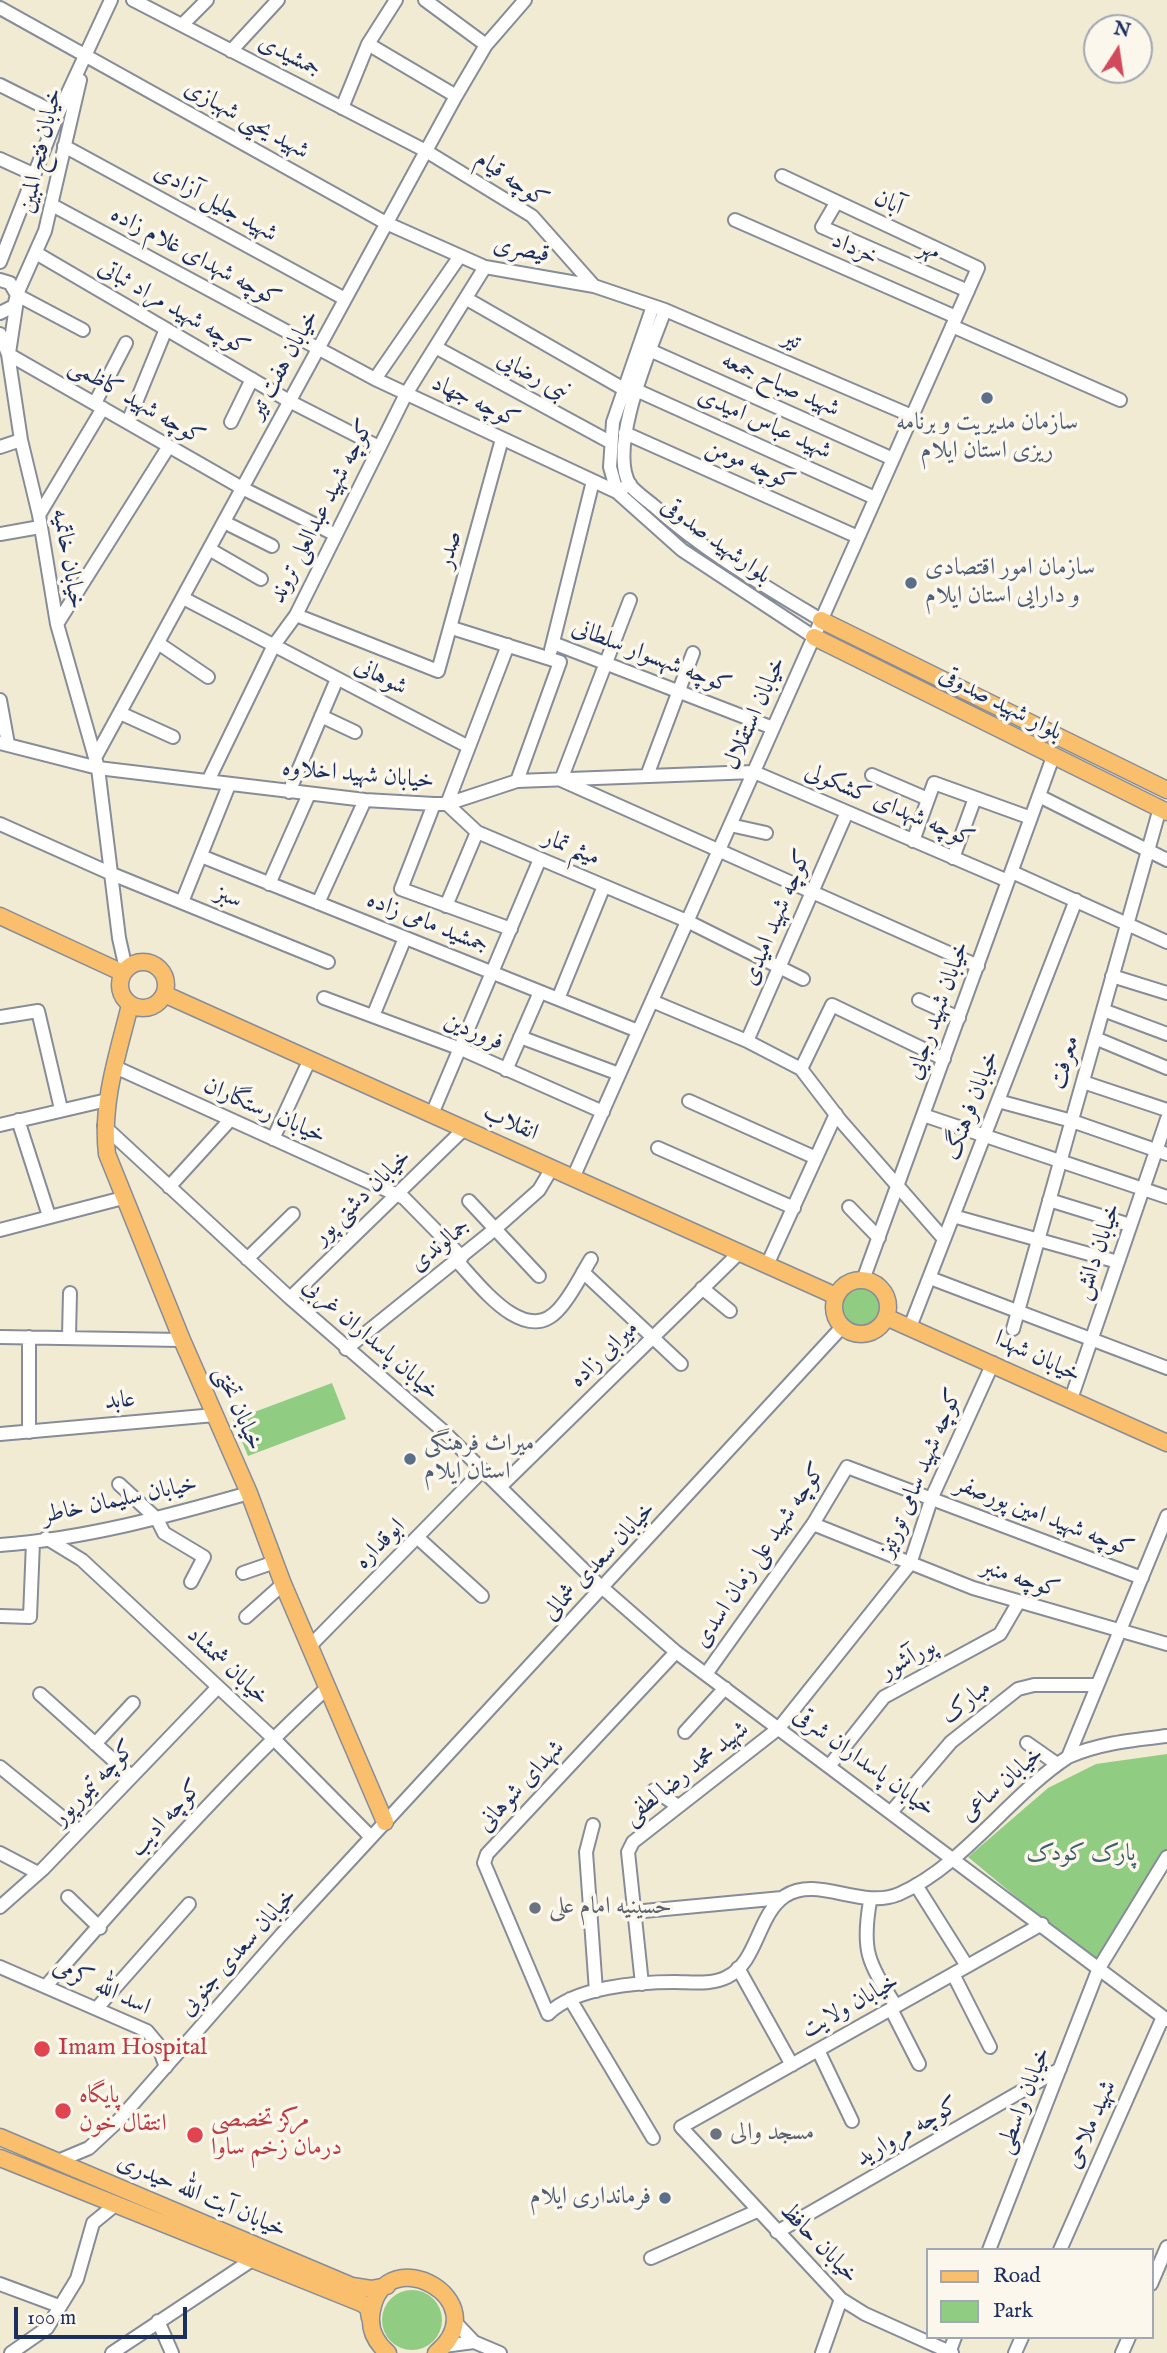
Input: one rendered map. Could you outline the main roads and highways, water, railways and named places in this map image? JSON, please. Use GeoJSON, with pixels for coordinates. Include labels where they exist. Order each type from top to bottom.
{"type":"FeatureCollection","features":[{"type":"Feature","properties":{"kind":"main road","name":"بلوار شهید صدوقی"},"geometry":{"type":"LineString","coordinates":[[821,620],[1167,790]]}},
{"type":"Feature","properties":{"kind":"main road","name":"بلوار شهید صدوقی"},"geometry":{"type":"LineString","coordinates":[[814,637],[1163,810]]}},
{"type":"Feature","properties":{"kind":"main road"},"geometry":{"type":"LineString","coordinates":[[0,916],[125,971]]}},
{"type":"Feature","properties":{"kind":"main road"},"geometry":{"type":"LineString","coordinates":[[140,962],[155,966],[165,978],[164,994],[148,1008],[130,1004],[120,992],[125,971],[140,962]]}},
{"type":"Feature","properties":{"kind":"main road","name":"انقلاب"},"geometry":{"type":"LineString","coordinates":[[164,994],[836,1296]]}},
{"type":"Feature","properties":{"kind":"main road","name":"خیابان تختی"},"geometry":{"type":"LineString","coordinates":[[130,1004],[107,1100],[104,1126],[107,1154],[309,1647],[385,1822]]}},
{"type":"Feature","properties":{"kind":"main road"},"geometry":{"type":"LineString","coordinates":[[863,1280],[881,1289],[886,1297],[886,1317],[872,1332],[862,1334],[842,1327],[834,1307],[836,1296],[852,1281],[863,1280]]}},
{"type":"Feature","properties":{"kind":"main road","name":"خیابان شهدا"},"geometry":{"type":"LineString","coordinates":[[886,1317],[1167,1443]]}},
{"type":"Feature","properties":{"kind":"main road","name":"خیابان آیت الله حیدری"},"geometry":{"type":"LineString","coordinates":[[0,2137],[342,2289],[368,2308],[370,2318]]}},
{"type":"Feature","properties":{"kind":"main road","name":"خیابان آیت الله حیدری"},"geometry":{"type":"LineString","coordinates":[[0,2158],[253,2260],[342,2289],[371,2289],[411,2277],[436,2284],[449,2301],[454,2321],[440,2350]]}},
{"type":"Feature","properties":{"kind":"main road"},"geometry":{"type":"LineString","coordinates":[[384,2351],[372,2329],[370,2318],[373,2306],[387,2286]]}},
{"type":"Feature","properties":{"kind":"place","name":"سازمان مدیریت و برنامه ریزی استان ایلام"},"geometry":{"type":"Point","coordinates":[987,398]}},
{"type":"Feature","properties":{"kind":"place","name":"سازمان امور اقتصادی و دارایی استان ایلام"},"geometry":{"type":"Point","coordinates":[911,583]}},
{"type":"Feature","properties":{"kind":"place","name":"میراث فرهنگی استان ایلام"},"geometry":{"type":"Point","coordinates":[410,1459]}},
{"type":"Feature","properties":{"kind":"place","name":"حسینیه امام علی"},"geometry":{"type":"Point","coordinates":[535,1908]}},
{"type":"Feature","properties":{"kind":"place","name":"Imam Hospital"},"geometry":{"type":"Point","coordinates":[42,2049]}},
{"type":"Feature","properties":{"kind":"place","name":"پایگاه انتقال خون"},"geometry":{"type":"Point","coordinates":[63,2111]}},
{"type":"Feature","properties":{"kind":"place","name":"مسجد والی"},"geometry":{"type":"Point","coordinates":[716,2134]}},
{"type":"Feature","properties":{"kind":"place","name":"مرکز تخصصی درمان زخم ساوا"},"geometry":{"type":"Point","coordinates":[195,2135]}},
{"type":"Feature","properties":{"kind":"place","name":"فرمانداری ایلام"},"geometry":{"type":"Point","coordinates":[665,2198]}},
{"type":"Feature","properties":{"kind":"park label","name":"پارک کودک"},"geometry":{"type":"Point","coordinates":[1081,1855]}}]}
